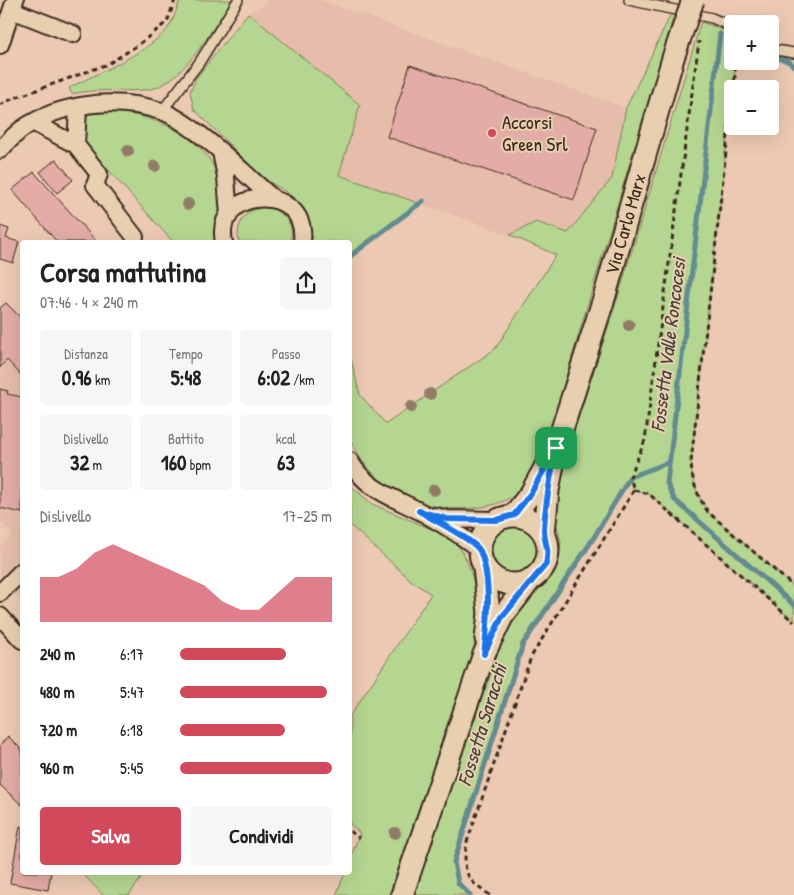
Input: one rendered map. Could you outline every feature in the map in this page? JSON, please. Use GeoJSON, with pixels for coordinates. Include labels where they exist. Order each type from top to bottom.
{"type":"FeatureCollection","features":[{"type":"Feature","properties":{"kind":"street"},"geometry":{"type":"LineString","coordinates":[[0,45],[13,5],[74,34]]}},
{"type":"Feature","properties":{"kind":"street","name":"Via Carlo Marx"},"geometry":{"type":"LineString","coordinates":[[544,532],[548,491],[556,448],[605,295],[673,58],[702,11]]}},
{"type":"Feature","properties":{"kind":"street"},"geometry":{"type":"LineString","coordinates":[[0,150],[22,130],[34,123],[58,112],[94,103],[114,102],[162,111],[194,130],[274,199],[286,205],[296,214],[302,227],[302,240]]}},
{"type":"Feature","properties":{"kind":"street"},"geometry":{"type":"LineString","coordinates":[[76,145],[78,108]]}},
{"type":"Feature","properties":{"kind":"street"},"geometry":{"type":"LineString","coordinates":[[34,123],[50,129],[76,145],[99,174],[94,185],[135,237]]}},
{"type":"Feature","properties":{"kind":"street"},"geometry":{"type":"LineString","coordinates":[[221,152],[226,177],[229,216]]}},
{"type":"Feature","properties":{"kind":"street"},"geometry":{"type":"LineString","coordinates":[[224,240],[224,227],[229,216],[238,206],[249,200],[262,197],[274,199]]}},
{"type":"Feature","properties":{"kind":"street","name":"Via Carlo Marx"},"geometry":{"type":"LineString","coordinates":[[506,518],[531,493],[556,448]]}},
{"type":"Feature","properties":{"kind":"street"},"geometry":{"type":"LineString","coordinates":[[352,463],[360,476],[375,490],[455,531],[482,558],[491,575],[510,584],[531,580]]}},
{"type":"Feature","properties":{"kind":"street"},"geometry":{"type":"LineString","coordinates":[[402,895],[484,654],[502,617],[531,580],[540,573],[547,558],[548,542],[544,532],[536,523],[526,517],[447,519],[419,511]]}},
{"type":"Feature","properties":{"kind":"street"},"geometry":{"type":"LineString","coordinates":[[484,654],[489,613],[482,558],[482,538],[488,528],[506,518]]}},
{"type":"Feature","properties":{"kind":"street"},"geometry":{"type":"LineString","coordinates":[[0,593],[20,573]]}},
{"type":"Feature","properties":{"kind":"street"},"geometry":{"type":"LineString","coordinates":[[0,616],[20,638]]}},
{"type":"Feature","properties":{"kind":"lane"},"geometry":{"type":"LineString","coordinates":[[162,111],[199,62],[238,0]]}},
{"type":"Feature","properties":{"kind":"lane"},"geometry":{"type":"LineString","coordinates":[[629,0],[702,11],[724,23]]}},
{"type":"Feature","properties":{"kind":"lane"},"geometry":{"type":"LineString","coordinates":[[779,50],[794,53]]}},
{"type":"Feature","properties":{"kind":"path"},"geometry":{"type":"LineString","coordinates":[[0,106],[12,99],[108,64],[138,45],[167,22],[175,0]]}},
{"type":"Feature","properties":{"kind":"path"},"geometry":{"type":"LineString","coordinates":[[490,895],[476,887],[463,863],[467,842],[531,657],[634,490],[630,477],[645,440],[702,11]]}},
{"type":"Feature","properties":{"kind":"path"},"geometry":{"type":"LineString","coordinates":[[728,135],[691,462],[692,481],[698,498],[708,512],[794,587]]}},
{"type":"Feature","properties":{"kind":"path"},"geometry":{"type":"LineString","coordinates":[[634,490],[649,494],[794,622]]}},
{"type":"Feature","properties":{"kind":"path"},"geometry":{"type":"LineString","coordinates":[[352,833],[358,838]]}},
{"type":"Feature","properties":{"kind":"shaded area"},"geometry":{"type":"Polygon","coordinates":[[[268,0],[321,0],[626,108],[612,178],[568,233],[536,222],[510,235],[339,175],[248,13],[267,3],[268,0]]]}},
{"type":"Feature","properties":{"kind":"shaded area"},"geometry":{"type":"Polygon","coordinates":[[[20,351],[20,599],[0,577],[0,547],[12,535],[0,520],[0,371],[20,351]]]}},
{"type":"Feature","properties":{"kind":"green space"},"geometry":{"type":"Polygon","coordinates":[[[180,0],[232,0],[205,41],[183,68],[171,79],[158,87],[144,90],[72,94],[69,88],[108,69],[152,43],[170,25],[180,0]]]}},
{"type":"Feature","properties":{"kind":"green space"},"geometry":{"type":"Polygon","coordinates":[[[248,13],[360,105],[339,175],[421,204],[352,257],[352,240],[307,240],[308,216],[303,207],[288,193],[259,174],[194,109],[190,92],[196,78],[248,13]]]}},
{"type":"Feature","properties":{"kind":"green space"},"geometry":{"type":"Polygon","coordinates":[[[671,14],[674,15],[538,471],[513,496],[501,502],[462,509],[443,508],[424,503],[406,496],[389,486],[374,474],[361,459],[352,444],[352,363],[360,395],[386,424],[495,349],[556,255],[510,235],[536,222],[568,233],[612,178],[626,108],[671,14]]]}},
{"type":"Feature","properties":{"kind":"green space"},"geometry":{"type":"Polygon","coordinates":[[[701,22],[724,30],[724,70],[735,70],[734,80],[724,80],[724,135],[728,135],[691,462],[693,476],[698,494],[708,512],[794,587],[794,622],[649,494],[634,490],[629,478],[593,539],[523,644],[454,862],[458,883],[471,895],[414,895],[508,623],[531,591],[553,572],[558,562],[561,542],[555,519],[554,492],[617,300],[701,22]]]}},
{"type":"Feature","properties":{"kind":"green space"},"geometry":{"type":"Polygon","coordinates":[[[114,112],[152,120],[170,127],[187,137],[201,149],[212,164],[220,181],[222,201],[217,240],[171,240],[85,144],[83,130],[88,114],[114,112]]]}},
{"type":"Feature","properties":{"kind":"green space"},"geometry":{"type":"Polygon","coordinates":[[[266,207],[272,209],[287,219],[291,230],[290,240],[239,240],[239,228],[244,218],[253,210],[266,207]]]}},
{"type":"Feature","properties":{"kind":"green space"},"geometry":{"type":"Polygon","coordinates":[[[352,487],[372,504],[448,536],[458,545],[471,572],[475,588],[478,621],[474,649],[389,895],[336,895],[344,875],[352,875],[352,854],[360,833],[352,826],[352,713],[431,594],[413,582],[352,527],[352,487]]]}},
{"type":"Feature","properties":{"kind":"green space"},"geometry":{"type":"Polygon","coordinates":[[[514,522],[532,529],[539,547],[532,565],[514,572],[496,565],[489,547],[496,529],[514,522]]]}},
{"type":"Feature","properties":{"kind":"green space"},"geometry":{"type":"Polygon","coordinates":[[[84,875],[144,875],[129,895],[103,895],[84,875]]]}},
{"type":"Feature","properties":{"kind":"building","name":"Accorsi Green Srl"},"geometry":{"type":"Polygon","coordinates":[[[410,65],[597,128],[574,200],[387,137],[410,65]]]}},
{"type":"Feature","properties":{"kind":"building"},"geometry":{"type":"Polygon","coordinates":[[[56,159],[73,180],[57,193],[40,172],[56,159]]]}},
{"type":"Feature","properties":{"kind":"building"},"geometry":{"type":"Polygon","coordinates":[[[34,172],[95,240],[55,240],[12,190],[34,172]]]}},
{"type":"Feature","properties":{"kind":"building"},"geometry":{"type":"Polygon","coordinates":[[[0,226],[9,229],[6,238],[19,242],[13,263],[0,259],[0,226]]]}},
{"type":"Feature","properties":{"kind":"building"},"geometry":{"type":"Polygon","coordinates":[[[6,303],[20,317],[20,374],[7,360],[0,368],[0,308],[6,303]]]}},
{"type":"Feature","properties":{"kind":"building"},"geometry":{"type":"Polygon","coordinates":[[[0,389],[8,391],[7,394],[20,397],[20,513],[0,508],[0,389]]]}},
{"type":"Feature","properties":{"kind":"building"},"geometry":{"type":"Polygon","coordinates":[[[8,736],[20,748],[20,803],[0,785],[0,745],[8,736]]]}},
{"type":"Feature","properties":{"kind":"building"},"geometry":{"type":"Polygon","coordinates":[[[20,826],[20,875],[50,875],[48,890],[10,883],[20,826]]]}},
{"type":"Feature","properties":{"kind":"waterway","name":"Fossetta Valle Roncocesi"},"geometry":{"type":"LineString","coordinates":[[720,34],[667,483],[674,499],[794,605]]}},
{"type":"Feature","properties":{"kind":"waterway"},"geometry":{"type":"LineString","coordinates":[[779,58],[788,61],[794,66]]}},
{"type":"Feature","properties":{"kind":"waterway"},"geometry":{"type":"LineString","coordinates":[[352,254],[423,201]]}},
{"type":"Feature","properties":{"kind":"waterway","name":"Fossetta Saracchi"},"geometry":{"type":"LineString","coordinates":[[470,895],[458,883],[454,862],[523,644],[593,539],[630,477],[667,463]]}},
{"type":"Feature","properties":{"kind":"place","name":"Accorsi Green Srl"},"geometry":{"type":"Point","coordinates":[492,133]}},
{"type":"Feature","properties":{"kind":"route"},"geometry":{"type":"LineString","coordinates":[[556,448],[548,491],[544,532],[548,542],[549,553],[546,564],[502,617],[484,654],[489,613],[484,567],[480,550],[455,531],[419,511],[447,519],[497,520],[505,516],[514,515],[531,493],[556,448]]}}]}
